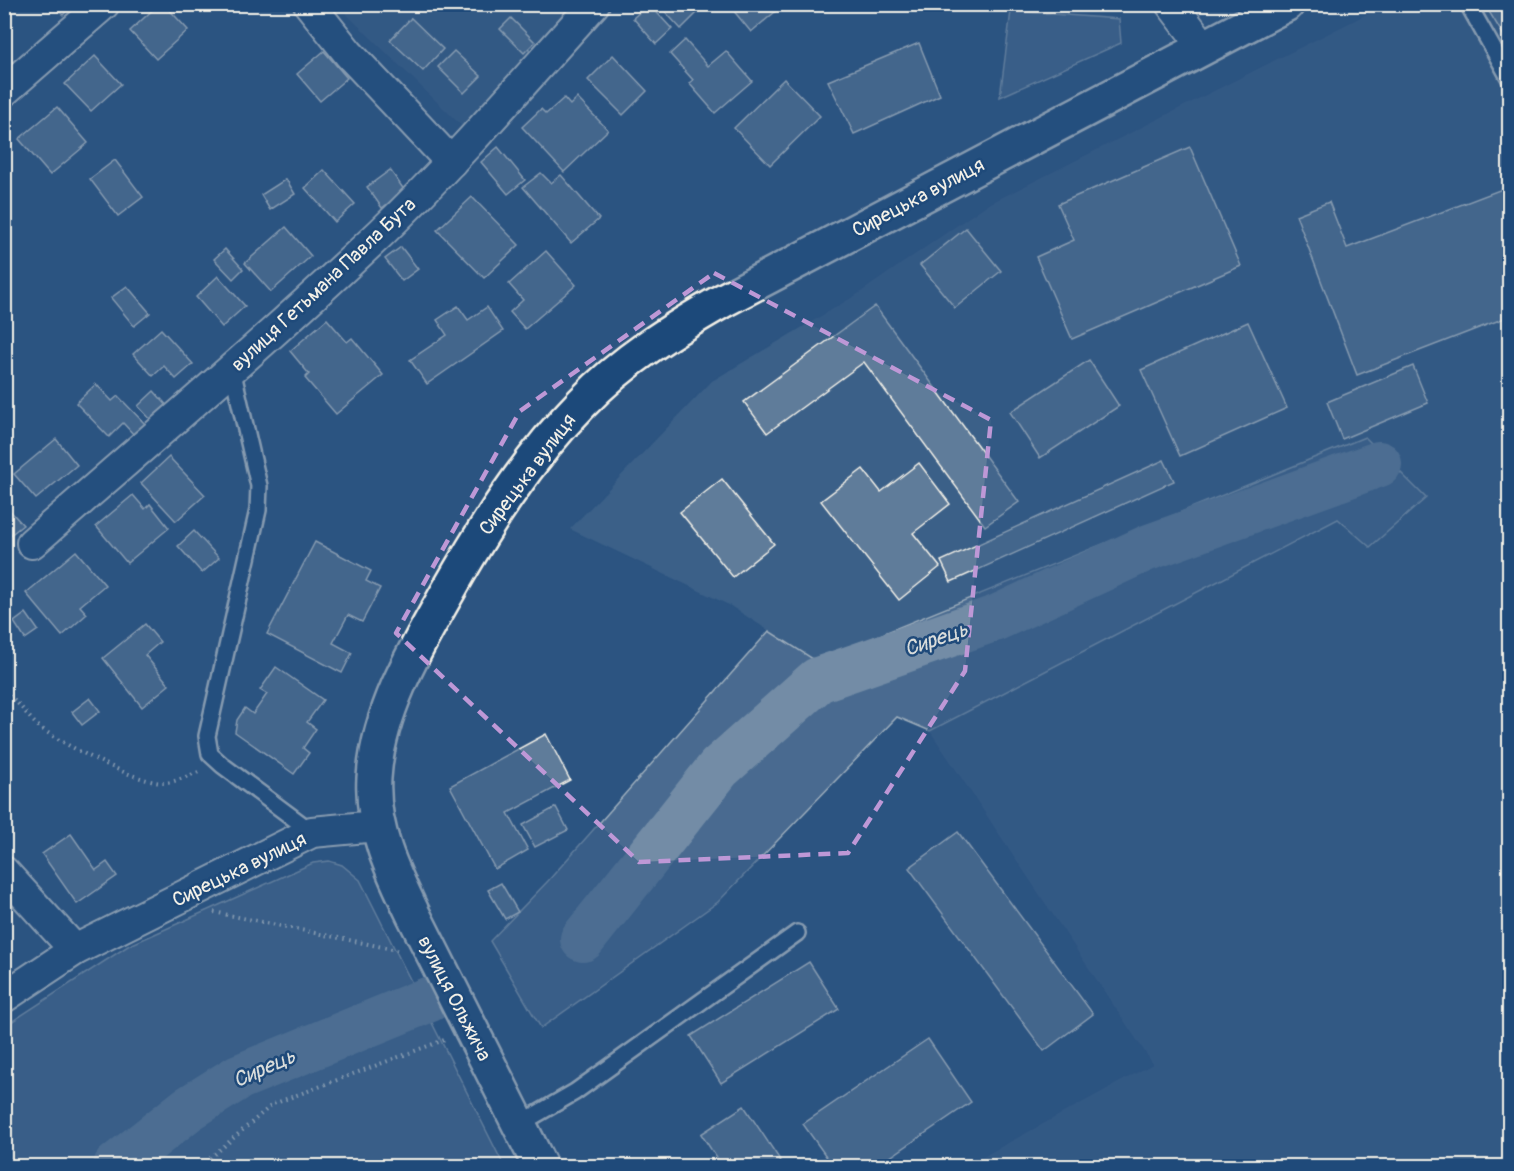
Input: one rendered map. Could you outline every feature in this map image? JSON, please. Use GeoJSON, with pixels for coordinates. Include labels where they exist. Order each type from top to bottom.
{"type":"FeatureCollection","features":[{"type":"Feature","properties":{"kind":"main road","name":"Сирецька вулиця"},"geometry":{"type":"LineString","coordinates":[[377,826],[374,780],[379,739],[394,695],[431,621],[488,522],[545,443],[582,402],[623,364],[671,331],[716,305],[1287,4]]}},
{"type":"Feature","properties":{"kind":"main road","name":"вулиця Ольжича"},"geometry":{"type":"LineString","coordinates":[[377,826],[399,885],[540,1167]]}},
{"type":"Feature","properties":{"kind":"street"},"geometry":{"type":"LineString","coordinates":[[4,91],[104,4]]}},
{"type":"Feature","properties":{"kind":"street"},"geometry":{"type":"LineString","coordinates":[[309,4],[349,54],[451,162]]}},
{"type":"Feature","properties":{"kind":"street","name":"вулиця Гетьмана Павла Бута"},"geometry":{"type":"LineString","coordinates":[[32,543],[232,369],[382,232],[451,162],[594,4]]}},
{"type":"Feature","properties":{"kind":"street"},"geometry":{"type":"LineString","coordinates":[[1171,4],[1204,47]]}},
{"type":"Feature","properties":{"kind":"street","name":"Сирецька вулиця"},"geometry":{"type":"LineString","coordinates":[[4,997],[75,950],[312,832],[377,826]]}},
{"type":"Feature","properties":{"kind":"street"},"geometry":{"type":"LineString","coordinates":[[4,872],[75,950]]}},
{"type":"Feature","properties":{"kind":"lane"},"geometry":{"type":"LineString","coordinates":[[1468,4],[1509,79]]}},
{"type":"Feature","properties":{"kind":"lane"},"geometry":{"type":"LineString","coordinates":[[232,369],[259,494],[258,510],[207,736],[210,754],[312,832]]}},
{"type":"Feature","properties":{"kind":"lane"},"geometry":{"type":"LineString","coordinates":[[518,1125],[575,1092],[797,933]]}},
{"type":"Feature","properties":{"kind":"path"},"geometry":{"type":"LineString","coordinates":[[4,692],[14,698],[34,722],[56,739],[85,755],[145,778],[164,783],[222,765]]}},
{"type":"Feature","properties":{"kind":"path"},"geometry":{"type":"LineString","coordinates":[[209,911],[404,951]]}},
{"type":"Feature","properties":{"kind":"path"},"geometry":{"type":"LineString","coordinates":[[201,1167],[273,1104],[447,1039]]}},
{"type":"Feature","properties":{"kind":"highlighted area"},"geometry":{"type":"Polygon","coordinates":[[[714,273],[991,420],[965,671],[848,853],[639,862],[396,633],[520,411],[714,273]]]}},
{"type":"Feature","properties":{"kind":"shaded area"},"geometry":{"type":"Polygon","coordinates":[[[337,5],[590,5],[467,131],[337,5]]]}},
{"type":"Feature","properties":{"kind":"shaded area"},"geometry":{"type":"Polygon","coordinates":[[[1385,5],[1509,5],[1509,1166],[966,1166],[1153,1064],[930,731],[1338,519],[1369,546],[1366,437],[816,661],[729,605],[570,529],[712,381],[858,294],[985,206],[1385,5]]]}},
{"type":"Feature","properties":{"kind":"shaded area"},"geometry":{"type":"Polygon","coordinates":[[[1011,11],[1119,19],[1121,43],[1000,97],[1011,11]]]}},
{"type":"Feature","properties":{"kind":"shaded area"},"geometry":{"type":"Polygon","coordinates":[[[1365,437],[1426,498],[1370,547],[1338,519],[930,731],[897,717],[718,902],[541,1028],[490,941],[548,881],[769,631],[816,661],[1365,437]]]}},
{"type":"Feature","properties":{"kind":"shaded area"},"geometry":{"type":"Polygon","coordinates":[[[329,861],[342,865],[360,880],[504,1166],[5,1166],[5,1026],[128,946],[313,863],[329,861]]]}},
{"type":"Feature","properties":{"kind":"building"},"geometry":{"type":"Polygon","coordinates":[[[51,4],[73,4],[63,15],[51,4]]]}},
{"type":"Feature","properties":{"kind":"building"},"geometry":{"type":"Polygon","coordinates":[[[159,4],[164,4],[188,30],[156,59],[130,31],[159,4]]]}},
{"type":"Feature","properties":{"kind":"building"},"geometry":{"type":"Polygon","coordinates":[[[649,4],[672,29],[656,44],[633,18],[649,4]]]}},
{"type":"Feature","properties":{"kind":"building"},"geometry":{"type":"Polygon","coordinates":[[[658,4],[703,4],[704,6],[681,29],[658,4]]]}},
{"type":"Feature","properties":{"kind":"building"},"geometry":{"type":"Polygon","coordinates":[[[728,4],[768,4],[775,12],[751,32],[728,4]]]}},
{"type":"Feature","properties":{"kind":"building"},"geometry":{"type":"Polygon","coordinates":[[[1510,4],[1510,46],[1485,5],[1510,4]]]}},
{"type":"Feature","properties":{"kind":"building"},"geometry":{"type":"Polygon","coordinates":[[[411,18],[443,49],[423,71],[390,40],[411,18]]]}},
{"type":"Feature","properties":{"kind":"building"},"geometry":{"type":"Polygon","coordinates":[[[511,18],[535,42],[524,53],[500,29],[511,18]]]}},
{"type":"Feature","properties":{"kind":"building"},"geometry":{"type":"Polygon","coordinates":[[[685,40],[708,66],[726,51],[752,81],[715,113],[689,83],[693,80],[670,54],[685,40]]]}},
{"type":"Feature","properties":{"kind":"building"},"geometry":{"type":"Polygon","coordinates":[[[919,43],[940,95],[854,134],[828,81],[919,43]]]}},
{"type":"Feature","properties":{"kind":"building"},"geometry":{"type":"Polygon","coordinates":[[[324,51],[347,78],[320,101],[297,74],[324,51]]]}},
{"type":"Feature","properties":{"kind":"building"},"geometry":{"type":"Polygon","coordinates":[[[454,51],[481,76],[464,93],[438,67],[454,51]]]}},
{"type":"Feature","properties":{"kind":"building"},"geometry":{"type":"Polygon","coordinates":[[[613,55],[647,91],[623,115],[588,80],[613,55]]]}},
{"type":"Feature","properties":{"kind":"building"},"geometry":{"type":"Polygon","coordinates":[[[95,56],[121,84],[91,111],[65,84],[95,56]]]}},
{"type":"Feature","properties":{"kind":"building"},"geometry":{"type":"Polygon","coordinates":[[[784,79],[820,116],[770,165],[734,128],[784,79]]]}},
{"type":"Feature","properties":{"kind":"building"},"geometry":{"type":"Polygon","coordinates":[[[564,98],[570,105],[577,98],[608,130],[564,172],[522,127],[541,109],[546,114],[564,98]]]}},
{"type":"Feature","properties":{"kind":"building"},"geometry":{"type":"Polygon","coordinates":[[[57,107],[88,143],[50,175],[19,139],[57,107]]]}},
{"type":"Feature","properties":{"kind":"building"},"geometry":{"type":"Polygon","coordinates":[[[498,147],[525,180],[508,194],[481,162],[498,147]]]}},
{"type":"Feature","properties":{"kind":"building"},"geometry":{"type":"Polygon","coordinates":[[[1190,147],[1241,266],[1072,339],[1036,257],[1074,240],[1058,204],[1190,147]]]}},
{"type":"Feature","properties":{"kind":"building"},"geometry":{"type":"Polygon","coordinates":[[[115,160],[143,197],[118,216],[90,179],[115,160]]]}},
{"type":"Feature","properties":{"kind":"building"},"geometry":{"type":"Polygon","coordinates":[[[324,170],[355,204],[335,222],[305,188],[324,170]]]}},
{"type":"Feature","properties":{"kind":"building"},"geometry":{"type":"Polygon","coordinates":[[[390,170],[405,191],[382,208],[367,187],[390,170]]]}},
{"type":"Feature","properties":{"kind":"building"},"geometry":{"type":"Polygon","coordinates":[[[541,173],[551,183],[561,175],[599,219],[571,243],[523,187],[541,173]]]}},
{"type":"Feature","properties":{"kind":"building"},"geometry":{"type":"Polygon","coordinates":[[[286,179],[295,194],[270,210],[261,195],[286,179]]]}},
{"type":"Feature","properties":{"kind":"building"},"geometry":{"type":"Polygon","coordinates":[[[1510,186],[1510,316],[1357,375],[1296,215],[1329,202],[1347,248],[1510,186]]]}},
{"type":"Feature","properties":{"kind":"building"},"geometry":{"type":"Polygon","coordinates":[[[472,197],[519,245],[484,278],[437,230],[472,197]]]}},
{"type":"Feature","properties":{"kind":"building"},"geometry":{"type":"Polygon","coordinates":[[[286,227],[311,256],[271,292],[245,263],[286,227]]]}},
{"type":"Feature","properties":{"kind":"building"},"geometry":{"type":"Polygon","coordinates":[[[966,228],[1001,271],[955,308],[920,265],[966,228]]]}},
{"type":"Feature","properties":{"kind":"building"},"geometry":{"type":"Polygon","coordinates":[[[401,247],[418,269],[402,281],[385,259],[401,247]]]}},
{"type":"Feature","properties":{"kind":"building"},"geometry":{"type":"Polygon","coordinates":[[[225,249],[243,269],[233,279],[214,259],[225,249]]]}},
{"type":"Feature","properties":{"kind":"building"},"geometry":{"type":"Polygon","coordinates":[[[546,251],[576,285],[525,329],[510,312],[523,300],[509,284],[546,251]]]}},
{"type":"Feature","properties":{"kind":"building"},"geometry":{"type":"Polygon","coordinates":[[[218,276],[245,306],[222,327],[196,297],[218,276]]]}},
{"type":"Feature","properties":{"kind":"building"},"geometry":{"type":"Polygon","coordinates":[[[127,286],[150,313],[134,326],[111,298],[127,286]]]}},
{"type":"Feature","properties":{"kind":"building"},"geometry":{"type":"Polygon","coordinates":[[[458,306],[468,320],[487,307],[503,331],[427,384],[410,360],[447,335],[437,320],[458,306]]]}},
{"type":"Feature","properties":{"kind":"building"},"geometry":{"type":"Polygon","coordinates":[[[875,306],[1019,502],[985,526],[864,362],[767,433],[744,402],[875,306]]]}},
{"type":"Feature","properties":{"kind":"building"},"geometry":{"type":"Polygon","coordinates":[[[327,319],[347,342],[352,338],[383,375],[336,414],[305,378],[309,374],[290,351],[327,319]]]}},
{"type":"Feature","properties":{"kind":"building"},"geometry":{"type":"Polygon","coordinates":[[[1248,322],[1287,408],[1180,456],[1141,370],[1248,322]]]}},
{"type":"Feature","properties":{"kind":"building"},"geometry":{"type":"Polygon","coordinates":[[[161,329],[193,364],[176,379],[164,366],[153,376],[133,354],[161,329]]]}},
{"type":"Feature","properties":{"kind":"building"},"geometry":{"type":"Polygon","coordinates":[[[1089,360],[1119,406],[1040,458],[1010,412],[1089,360]]]}},
{"type":"Feature","properties":{"kind":"building"},"geometry":{"type":"Polygon","coordinates":[[[1413,366],[1428,403],[1342,439],[1327,402],[1413,366]]]}},
{"type":"Feature","properties":{"kind":"building"},"geometry":{"type":"Polygon","coordinates":[[[96,384],[112,401],[118,396],[146,425],[135,436],[123,423],[109,437],[76,403],[96,384]]]}},
{"type":"Feature","properties":{"kind":"building"},"geometry":{"type":"Polygon","coordinates":[[[154,391],[170,409],[154,423],[138,406],[154,391]]]}},
{"type":"Feature","properties":{"kind":"building"},"geometry":{"type":"Polygon","coordinates":[[[56,439],[77,465],[36,499],[14,474],[56,439]]]}},
{"type":"Feature","properties":{"kind":"building"},"geometry":{"type":"Polygon","coordinates":[[[169,457],[205,495],[176,521],[141,483],[169,457]]]}},
{"type":"Feature","properties":{"kind":"building"},"geometry":{"type":"Polygon","coordinates":[[[1164,460],[1174,481],[951,582],[941,561],[1164,460]]]}},
{"type":"Feature","properties":{"kind":"building"},"geometry":{"type":"Polygon","coordinates":[[[919,463],[950,504],[913,533],[940,567],[899,600],[821,501],[863,469],[881,492],[919,463]]]}},
{"type":"Feature","properties":{"kind":"building"},"geometry":{"type":"Polygon","coordinates":[[[722,479],[774,544],[733,577],[680,512],[722,479]]]}},
{"type":"Feature","properties":{"kind":"building"},"geometry":{"type":"Polygon","coordinates":[[[133,495],[145,509],[150,504],[169,528],[127,563],[96,526],[133,495]]]}},
{"type":"Feature","properties":{"kind":"building"},"geometry":{"type":"Polygon","coordinates":[[[4,504],[23,525],[4,540],[4,504]]]}},
{"type":"Feature","properties":{"kind":"building"},"geometry":{"type":"Polygon","coordinates":[[[194,531],[219,558],[202,573],[178,546],[194,531]]]}},
{"type":"Feature","properties":{"kind":"building"},"geometry":{"type":"Polygon","coordinates":[[[315,542],[371,571],[366,581],[380,588],[362,622],[348,615],[333,643],[352,653],[342,673],[267,634],[315,542]]]}},
{"type":"Feature","properties":{"kind":"building"},"geometry":{"type":"Polygon","coordinates":[[[76,551],[105,585],[80,606],[87,614],[62,636],[26,593],[76,551]]]}},
{"type":"Feature","properties":{"kind":"building"},"geometry":{"type":"Polygon","coordinates":[[[26,613],[38,630],[25,639],[14,622],[26,613]]]}},
{"type":"Feature","properties":{"kind":"building"},"geometry":{"type":"Polygon","coordinates":[[[145,624],[160,642],[145,655],[169,685],[142,707],[103,658],[145,624]]]}},
{"type":"Feature","properties":{"kind":"building"},"geometry":{"type":"Polygon","coordinates":[[[276,667],[323,700],[307,722],[316,729],[303,748],[309,753],[294,774],[235,732],[237,720],[245,708],[253,714],[267,694],[260,690],[276,667]]]}},
{"type":"Feature","properties":{"kind":"building"},"geometry":{"type":"Polygon","coordinates":[[[90,698],[100,711],[82,725],[72,712],[90,698]]]}},
{"type":"Feature","properties":{"kind":"building"},"geometry":{"type":"Polygon","coordinates":[[[546,734],[570,780],[508,813],[528,850],[495,869],[450,786],[546,734]]]}},
{"type":"Feature","properties":{"kind":"building"},"geometry":{"type":"Polygon","coordinates":[[[556,807],[568,830],[535,847],[523,825],[556,807]]]}},
{"type":"Feature","properties":{"kind":"building"},"geometry":{"type":"Polygon","coordinates":[[[958,832],[1093,1014],[1044,1051],[909,868],[958,832]]]}},
{"type":"Feature","properties":{"kind":"building"},"geometry":{"type":"Polygon","coordinates":[[[71,834],[96,870],[107,862],[117,876],[77,904],[42,854],[71,834]]]}},
{"type":"Feature","properties":{"kind":"building"},"geometry":{"type":"Polygon","coordinates":[[[501,883],[518,912],[505,919],[488,890],[501,883]]]}},
{"type":"Feature","properties":{"kind":"building"},"geometry":{"type":"Polygon","coordinates":[[[809,962],[839,1009],[721,1083],[691,1036],[809,962]]]}},
{"type":"Feature","properties":{"kind":"building"},"geometry":{"type":"Polygon","coordinates":[[[928,1039],[971,1102],[877,1166],[833,1166],[803,1124],[928,1039]]]}},
{"type":"Feature","properties":{"kind":"building"},"geometry":{"type":"Polygon","coordinates":[[[744,1106],[784,1166],[722,1166],[701,1134],[744,1106]]]}},
{"type":"Feature","properties":{"kind":"waterway","name":"Сирець"},"geometry":{"type":"LineString","coordinates":[[583,939],[719,768],[818,680],[996,618],[1147,548],[1379,464]]}},
{"type":"Feature","properties":{"kind":"waterway","name":"Сирець"},"geometry":{"type":"LineString","coordinates":[[116,1166],[188,1109],[239,1077],[430,999]]}}]}
